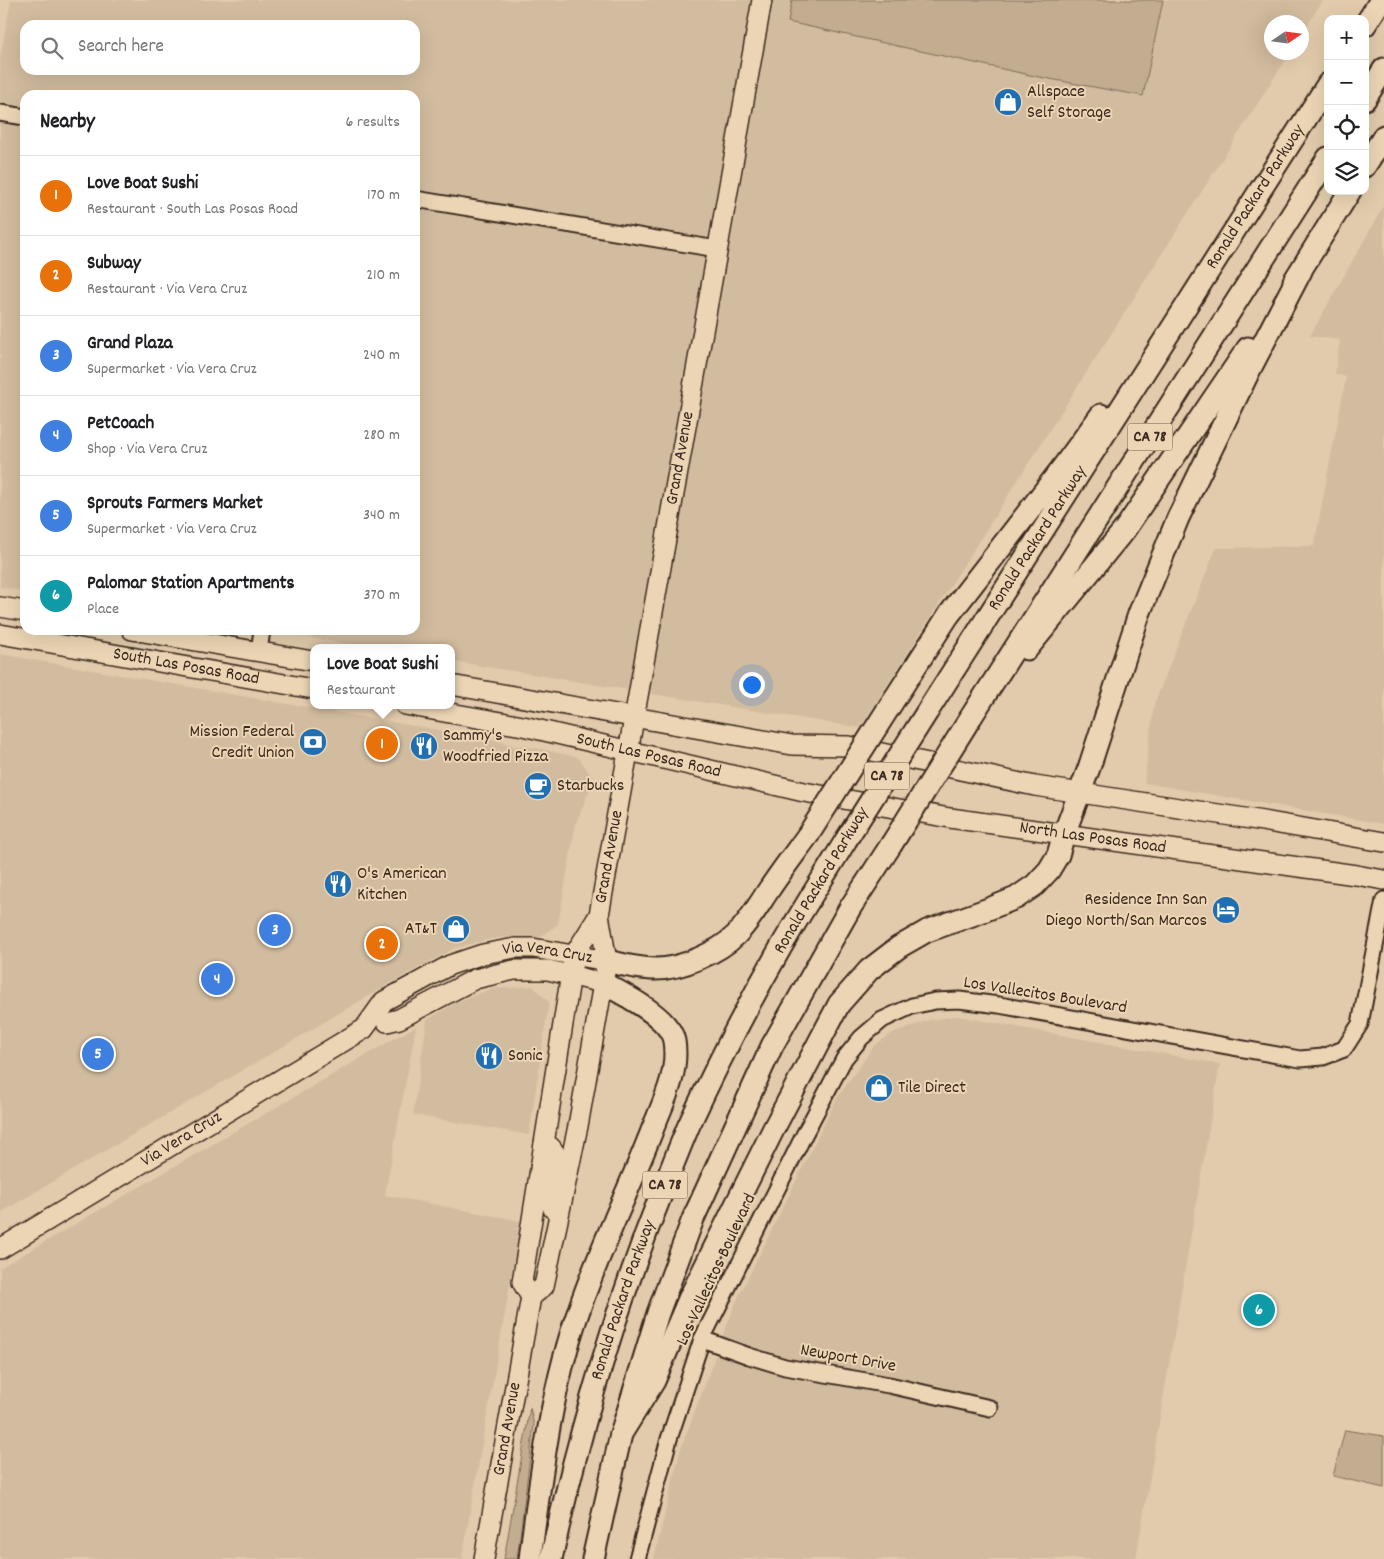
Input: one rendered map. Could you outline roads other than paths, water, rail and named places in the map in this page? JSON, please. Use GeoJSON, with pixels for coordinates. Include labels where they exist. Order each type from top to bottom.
{"type":"FeatureCollection","features":[{"type":"Feature","properties":{"kind":"highway"},"geometry":{"type":"LineString","coordinates":[[1369,19],[1381,0]]}},
{"type":"Feature","properties":{"kind":"highway"},"geometry":{"type":"LineString","coordinates":[[1369,93],[1384,69]]}},
{"type":"Feature","properties":{"kind":"highway","name":"Ronald Packard Parkway"},"geometry":{"type":"LineString","coordinates":[[551,1559],[565,1493],[599,1369],[626,1286],[682,1144],[730,1041],[777,954],[846,840],[1324,90]]}},
{"type":"Feature","properties":{"kind":"highway"},"geometry":{"type":"LineString","coordinates":[[1369,160],[1384,136]]}},
{"type":"Feature","properties":{"kind":"highway","name":"CA 78"},"geometry":{"type":"LineString","coordinates":[[593,1559],[621,1434],[658,1313],[693,1219],[772,1046],[850,908],[1324,164]]}},
{"type":"Feature","properties":{"kind":"highway"},"geometry":{"type":"LineString","coordinates":[[971,717],[1125,529],[1301,271],[1348,195]]}},
{"type":"Feature","properties":{"kind":"highway"},"geometry":{"type":"LineString","coordinates":[[607,961],[628,966],[658,969],[683,965],[711,953],[736,936],[808,836],[948,616],[1063,467],[1241,220]]}},
{"type":"Feature","properties":{"kind":"highway"},"geometry":{"type":"LineString","coordinates":[[621,1434],[654,1382],[689,1299],[773,1130],[839,1004],[868,970],[899,947],[927,931],[1016,898],[1035,885],[1050,870],[1058,856],[1064,834],[1089,768],[1139,614],[1178,518],[1241,386],[1301,271]]}},
{"type":"Feature","properties":{"kind":"highway"},"geometry":{"type":"LineString","coordinates":[[530,1559],[543,1461],[567,1349],[580,1307],[672,1080],[676,1058],[674,1039],[664,1023],[603,982]]}},
{"type":"Feature","properties":{"kind":"main road","name":"Grand Avenue"},"geometry":{"type":"LineString","coordinates":[[484,1559],[531,1297],[544,1286],[578,1126],[607,961],[599,915],[762,0]]}},
{"type":"Feature","properties":{"kind":"main road"},"geometry":{"type":"LineString","coordinates":[[0,607],[20,610]]}},
{"type":"Feature","properties":{"kind":"main road","name":"South Las Posas Road"},"geometry":{"type":"LineString","coordinates":[[0,634],[310,688]]}},
{"type":"Feature","properties":{"kind":"main road","name":"South Las Posas Road"},"geometry":{"type":"LineString","coordinates":[[161,635],[310,661]]}},
{"type":"Feature","properties":{"kind":"main road","name":"South Las Posas Road"},"geometry":{"type":"LineString","coordinates":[[455,686],[792,745],[849,746],[1035,786],[1079,793]]}},
{"type":"Feature","properties":{"kind":"main road","name":"South Las Posas Road"},"geometry":{"type":"LineString","coordinates":[[427,709],[523,726],[804,792]]}},
{"type":"Feature","properties":{"kind":"main road","name":"North Las Posas Road"},"geometry":{"type":"LineString","coordinates":[[804,792],[950,818],[1384,880]]}},
{"type":"Feature","properties":{"kind":"main road"},"geometry":{"type":"LineString","coordinates":[[1079,793],[1251,819],[1384,842]]}},
{"type":"Feature","properties":{"kind":"main road","name":"Grand Avenue"},"geometry":{"type":"LineString","coordinates":[[531,1297],[522,1282],[574,955],[599,915]]}},
{"type":"Feature","properties":{"kind":"main road","name":"Via Vera Cruz"},"geometry":{"type":"LineString","coordinates":[[0,1249],[364,1029],[384,1001],[450,964],[482,954],[514,948],[533,948],[607,961]]}},
{"type":"Feature","properties":{"kind":"main road","name":"Via Vera Cruz"},"geometry":{"type":"LineString","coordinates":[[388,1022],[400,1019],[475,979],[514,970],[548,970],[603,982]]}},
{"type":"Feature","properties":{"kind":"main road"},"geometry":{"type":"LineString","coordinates":[[544,1144],[553,1148],[555,1153],[552,1202],[557,1226]]}},
{"type":"Feature","properties":{"kind":"street"},"geometry":{"type":"LineString","coordinates":[[0,113],[20,116]]}},
{"type":"Feature","properties":{"kind":"street"},"geometry":{"type":"LineString","coordinates":[[420,200],[717,249]]}},
{"type":"Feature","properties":{"kind":"street"},"geometry":{"type":"LineString","coordinates":[[258,652],[261,635]]}},
{"type":"Feature","properties":{"kind":"street","name":"Los Vallecitos Boulevard"},"geometry":{"type":"LineString","coordinates":[[637,1559],[669,1439],[702,1339],[844,1059],[861,1038],[882,1020],[912,1006],[935,1001],[959,1000],[999,1005],[1300,1059],[1323,1057],[1344,1049],[1360,1024],[1384,900]]}},
{"type":"Feature","properties":{"kind":"street","name":"Via Vera Cruz"},"geometry":{"type":"LineString","coordinates":[[364,1029],[388,1022]]}},
{"type":"Feature","properties":{"kind":"street","name":"Newport Drive"},"geometry":{"type":"LineString","coordinates":[[702,1339],[785,1367],[889,1385],[990,1408]]}},
{"type":"Feature","properties":{"kind":"place","name":"Allspace Self Storage"},"geometry":{"type":"Point","coordinates":[1008,102]}},
{"type":"Feature","properties":{"kind":"place","name":"Mission Federal Credit Union"},"geometry":{"type":"Point","coordinates":[313,742]}},
{"type":"Feature","properties":{"kind":"place","name":"Love Boat Sushi"},"geometry":{"type":"Point","coordinates":[382,744]}},
{"type":"Feature","properties":{"kind":"place","name":"Sammy's Woodfried Pizza"},"geometry":{"type":"Point","coordinates":[424,746]}},
{"type":"Feature","properties":{"kind":"place","name":"Starbucks"},"geometry":{"type":"Point","coordinates":[538,786]}},
{"type":"Feature","properties":{"kind":"place","name":"O's American Kitchen"},"geometry":{"type":"Point","coordinates":[338,884]}},
{"type":"Feature","properties":{"kind":"place","name":"Residence Inn San Diego North/San Marcos"},"geometry":{"type":"Point","coordinates":[1226,910]}},
{"type":"Feature","properties":{"kind":"place","name":"AT&T"},"geometry":{"type":"Point","coordinates":[456,929]}},
{"type":"Feature","properties":{"kind":"place","name":"Grand Plaza"},"geometry":{"type":"Point","coordinates":[275,930]}},
{"type":"Feature","properties":{"kind":"place","name":"Subway"},"geometry":{"type":"Point","coordinates":[382,944]}},
{"type":"Feature","properties":{"kind":"place","name":"PetCoach"},"geometry":{"type":"Point","coordinates":[217,979]}},
{"type":"Feature","properties":{"kind":"place","name":"Sprouts Farmers Market"},"geometry":{"type":"Point","coordinates":[98,1054]}},
{"type":"Feature","properties":{"kind":"place","name":"Sonic"},"geometry":{"type":"Point","coordinates":[489,1056]}},
{"type":"Feature","properties":{"kind":"place","name":"Tile Direct"},"geometry":{"type":"Point","coordinates":[879,1088]}},
{"type":"Feature","properties":{"kind":"place","name":"Palomar Station Apartments"},"geometry":{"type":"Point","coordinates":[1259,1310]}}]}
